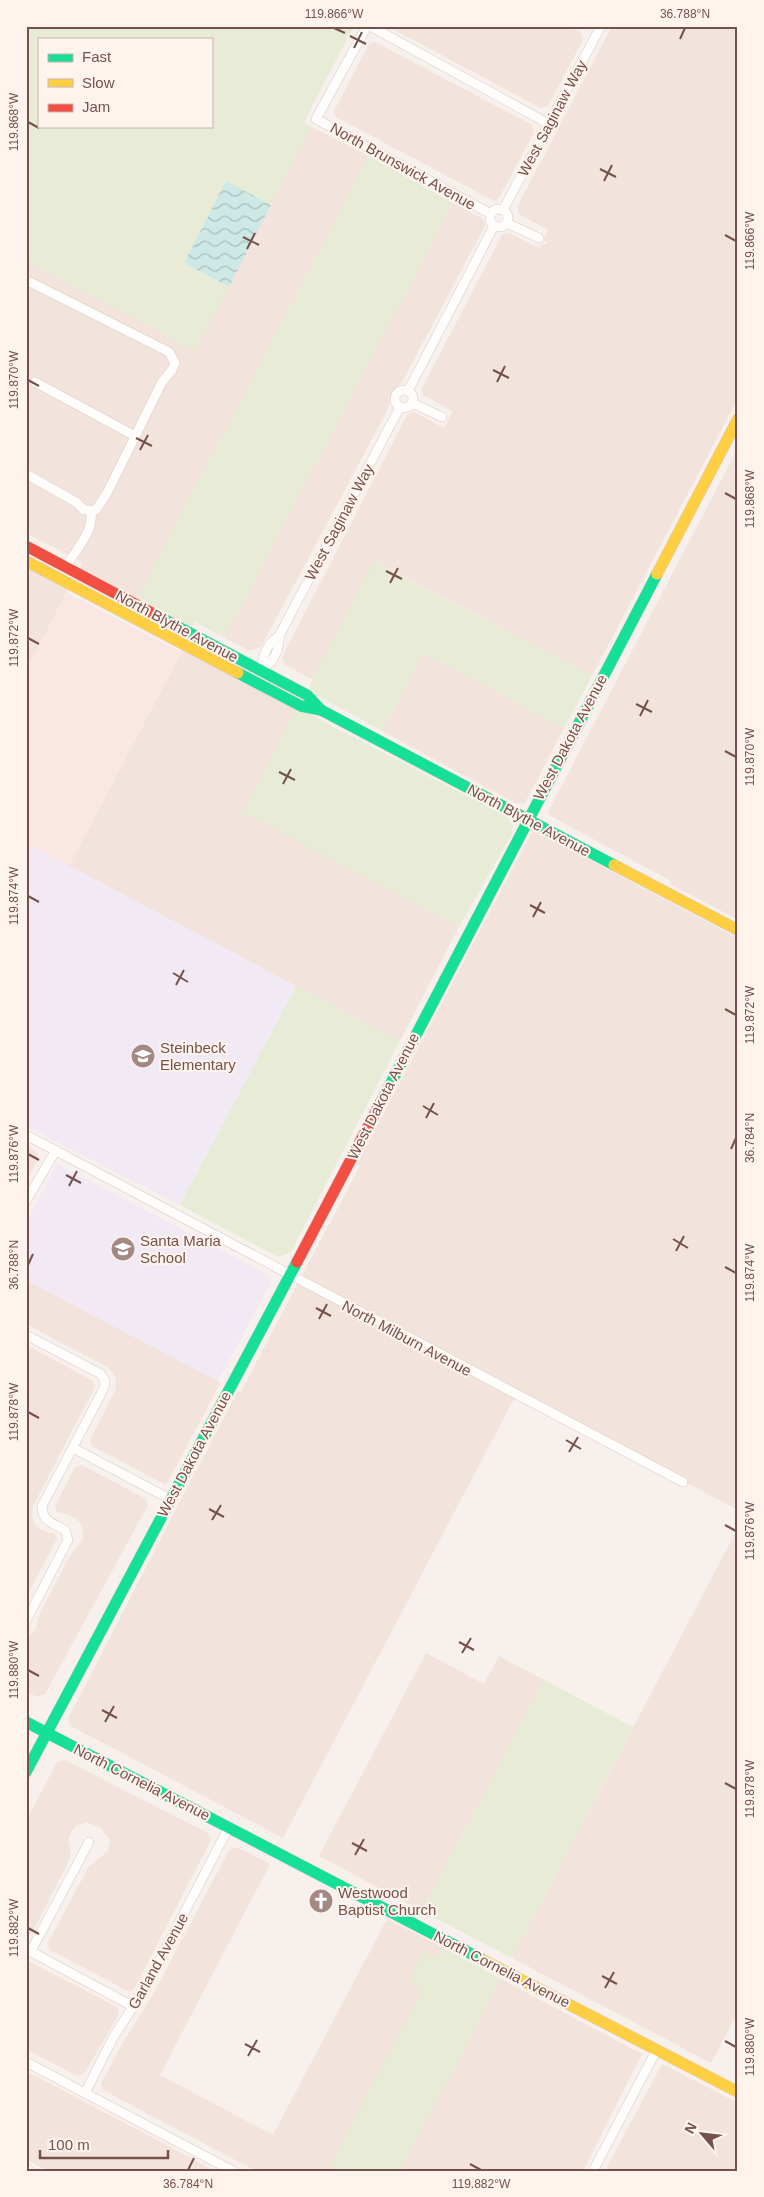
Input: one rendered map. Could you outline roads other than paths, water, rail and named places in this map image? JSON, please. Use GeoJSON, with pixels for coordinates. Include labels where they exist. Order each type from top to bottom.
{"type":"FeatureCollection","features":[{"type":"Feature","properties":{"kind":"street","name":"North Brunswick Avenue"},"geometry":{"type":"LineString","coordinates":[[368,26],[316,119],[491,214]]}},
{"type":"Feature","properties":{"kind":"street"},"geometry":{"type":"LineString","coordinates":[[368,26],[549,124]]}},
{"type":"Feature","properties":{"kind":"street","name":"West Saginaw Way"},"geometry":{"type":"LineString","coordinates":[[503,210],[597,28]]}},
{"type":"Feature","properties":{"kind":"street"},"geometry":{"type":"LineString","coordinates":[[494,226],[491,223],[491,214],[498,209],[503,210],[508,218],[507,222]]}},
{"type":"Feature","properties":{"kind":"street"},"geometry":{"type":"LineString","coordinates":[[494,226],[499,227],[507,222]]}},
{"type":"Feature","properties":{"kind":"street"},"geometry":{"type":"LineString","coordinates":[[507,222],[539,238]]}},
{"type":"Feature","properties":{"kind":"street"},"geometry":{"type":"LineString","coordinates":[[408,391],[494,226]]}},
{"type":"Feature","properties":{"kind":"street"},"geometry":{"type":"LineString","coordinates":[[26,280],[169,352],[173,358],[172,370],[162,382],[99,507],[91,511],[84,510],[76,502],[26,474]]}},
{"type":"Feature","properties":{"kind":"street"},"geometry":{"type":"LineString","coordinates":[[35,382],[135,436]]}},
{"type":"Feature","properties":{"kind":"street"},"geometry":{"type":"LineString","coordinates":[[401,390],[408,391],[413,396],[412,403],[407,408],[400,407],[395,402],[396,395],[401,390]]}},
{"type":"Feature","properties":{"kind":"street"},"geometry":{"type":"LineString","coordinates":[[412,403],[442,417]]}},
{"type":"Feature","properties":{"kind":"street","name":"West Saginaw Way"},"geometry":{"type":"LineString","coordinates":[[261,670],[263,655],[271,641],[279,636],[400,407]]}},
{"type":"Feature","properties":{"kind":"street","name":"West Dakota Avenue"},"geometry":{"type":"LineString","coordinates":[[26,1772],[738,419]]}},
{"type":"Feature","properties":{"kind":"street"},"geometry":{"type":"LineString","coordinates":[[66,567],[89,531],[92,522],[91,511]]}},
{"type":"Feature","properties":{"kind":"street","name":"North Blythe Avenue"},"geometry":{"type":"LineString","coordinates":[[26,546],[307,695],[321,710]]}},
{"type":"Feature","properties":{"kind":"street","name":"North Blythe Avenue"},"geometry":{"type":"LineString","coordinates":[[26,560],[301,706],[321,710],[738,930]]}},
{"type":"Feature","properties":{"kind":"street"},"geometry":{"type":"LineString","coordinates":[[86,592],[92,581]]}},
{"type":"Feature","properties":{"kind":"street","name":"North Blythe Avenue"},"geometry":{"type":"LineString","coordinates":[[185,644],[194,644],[249,673],[261,670]]}},
{"type":"Feature","properties":{"kind":"street","name":"North Milburn Avenue"},"geometry":{"type":"LineString","coordinates":[[26,1135],[683,1482]]}},
{"type":"Feature","properties":{"kind":"street"},"geometry":{"type":"LineString","coordinates":[[26,1202],[56,1150]]}},
{"type":"Feature","properties":{"kind":"street"},"geometry":{"type":"LineString","coordinates":[[26,1335],[100,1374],[105,1382],[42,1506],[42,1515],[46,1521],[65,1530],[68,1540],[26,1621]]}},
{"type":"Feature","properties":{"kind":"street"},"geometry":{"type":"LineString","coordinates":[[72,1448],[170,1499]]}},
{"type":"Feature","properties":{"kind":"street","name":"North Cornelia Avenue"},"geometry":{"type":"LineString","coordinates":[[26,1722],[738,2092]]}},
{"type":"Feature","properties":{"kind":"street","name":"Garland Avenue"},"geometry":{"type":"LineString","coordinates":[[85,2093],[114,2036],[134,2007],[229,1827]]}},
{"type":"Feature","properties":{"kind":"street"},"geometry":{"type":"LineString","coordinates":[[89,1842],[29,1950],[134,2007]]}},
{"type":"Feature","properties":{"kind":"street"},"geometry":{"type":"LineString","coordinates":[[593,2171],[657,2049]]}},
{"type":"Feature","properties":{"kind":"street"},"geometry":{"type":"LineString","coordinates":[[26,2062],[233,2171]]}},
{"type":"Feature","properties":{"kind":"water"},"geometry":{"type":"Polygon","coordinates":[[[226,181],[271,205],[229,287],[184,263],[226,181]]]}},
{"type":"Feature","properties":{"kind":"place","name":"Steinbeck Elementary"},"geometry":{"type":"Point","coordinates":[143,1056]}},
{"type":"Feature","properties":{"kind":"place","name":"Santa Maria School"},"geometry":{"type":"Point","coordinates":[123,1249]}},
{"type":"Feature","properties":{"kind":"place","name":"Westwood Baptist Church"},"geometry":{"type":"Point","coordinates":[321,1901]}}]}
